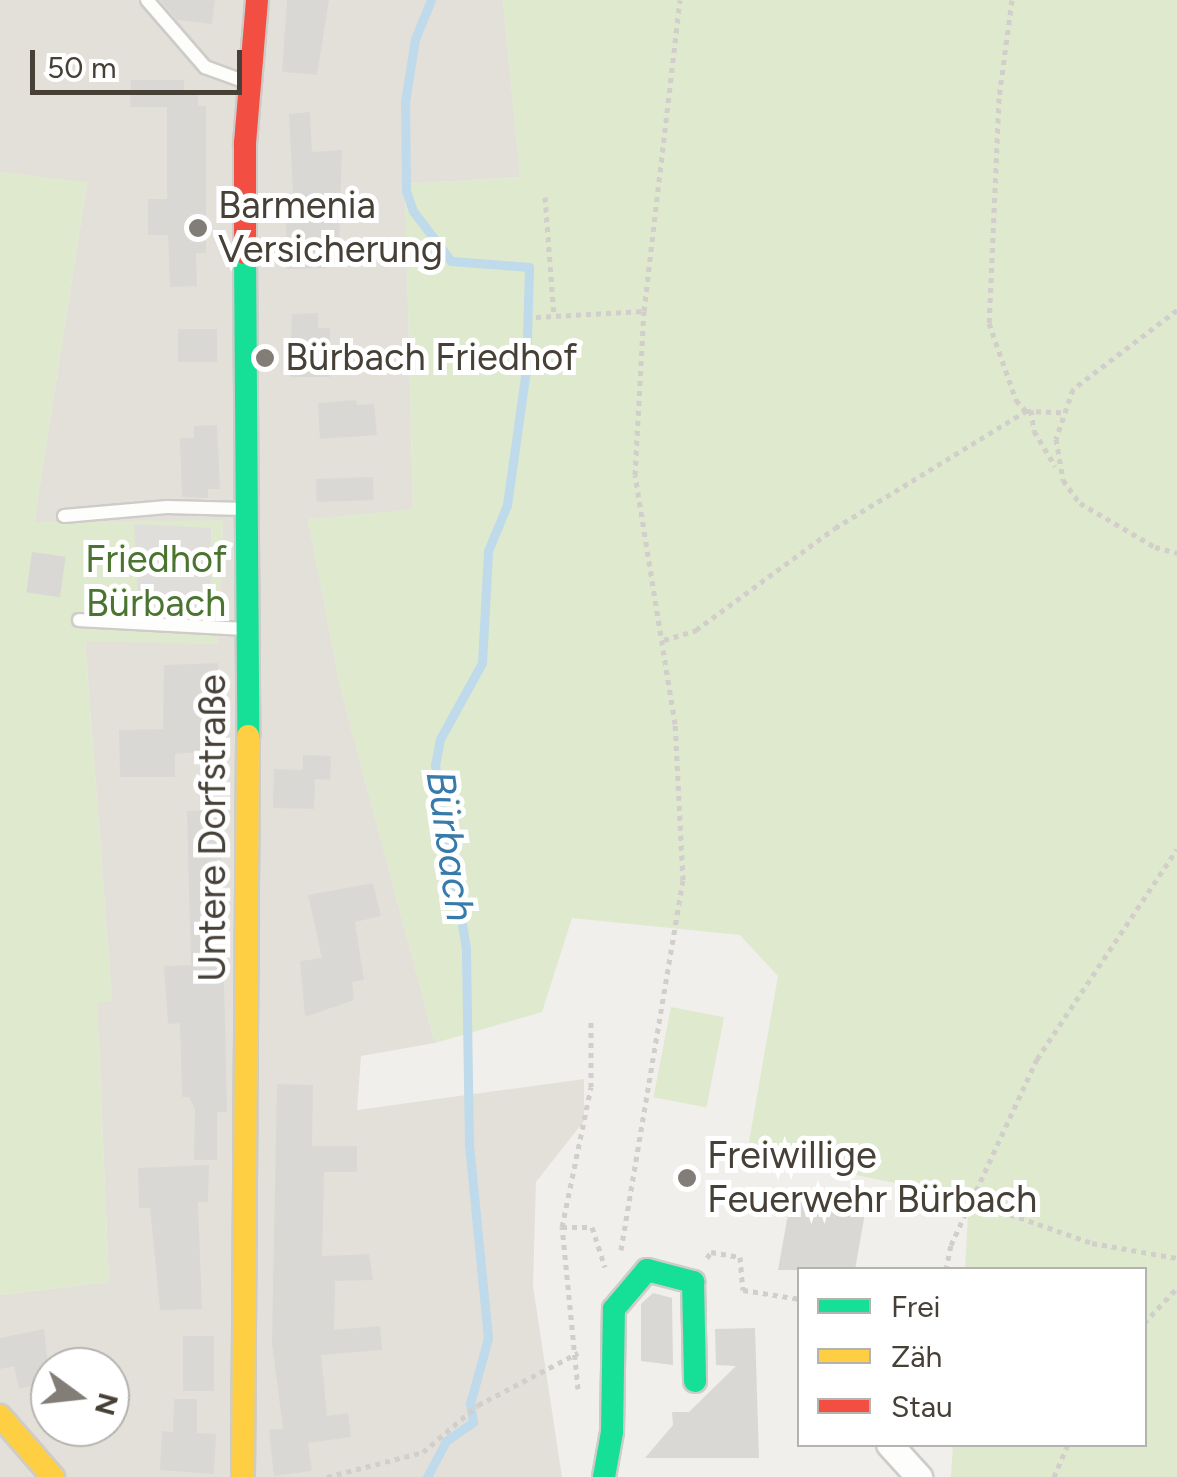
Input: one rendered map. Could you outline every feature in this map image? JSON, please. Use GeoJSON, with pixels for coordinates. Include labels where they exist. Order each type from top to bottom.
{"type":"FeatureCollection","features":[{"type":"Feature","properties":{"kind":"street","name":"Untere Dorfstraße"},"geometry":{"type":"LineString","coordinates":[[242,1477],[250,83],[257,0]]}},
{"type":"Feature","properties":{"kind":"street"},"geometry":{"type":"LineString","coordinates":[[604,1477],[612,1432],[615,1287],[647,1270],[693,1282],[695,1380]]}},
{"type":"Feature","properties":{"kind":"street"},"geometry":{"type":"LineString","coordinates":[[0,1416],[53,1477]]}},
{"type":"Feature","properties":{"kind":"street"},"geometry":{"type":"LineString","coordinates":[[892,1447],[918,1477]]}},
{"type":"Feature","properties":{"kind":"lane"},"geometry":{"type":"LineString","coordinates":[[147,0],[205,67],[250,83]]}},
{"type":"Feature","properties":{"kind":"lane"},"geometry":{"type":"LineString","coordinates":[[64,516],[166,507],[246,509]]}},
{"type":"Feature","properties":{"kind":"lane"},"geometry":{"type":"LineString","coordinates":[[79,620],[247,629]]}},
{"type":"Feature","properties":{"kind":"path"},"geometry":{"type":"LineString","coordinates":[[615,1287],[683,880],[664,640],[635,475],[644,311],[680,0]]}},
{"type":"Feature","properties":{"kind":"path"},"geometry":{"type":"LineString","coordinates":[[1012,0],[999,98],[989,324],[1005,379],[1028,410],[1034,430],[1060,474],[1097,516],[1177,553]]}},
{"type":"Feature","properties":{"kind":"path"},"geometry":{"type":"LineString","coordinates":[[546,197],[554,316]]}},
{"type":"Feature","properties":{"kind":"path"},"geometry":{"type":"LineString","coordinates":[[1060,474],[1060,412],[1089,372],[1177,310]]}},
{"type":"Feature","properties":{"kind":"path"},"geometry":{"type":"LineString","coordinates":[[536,318],[644,311]]}},
{"type":"Feature","properties":{"kind":"path"},"geometry":{"type":"LineString","coordinates":[[664,640],[696,630],[836,528],[1028,410],[1060,412]]}},
{"type":"Feature","properties":{"kind":"path"},"geometry":{"type":"LineString","coordinates":[[947,1267],[972,1201],[1037,1059],[1177,849]]}},
{"type":"Feature","properties":{"kind":"path"},"geometry":{"type":"LineString","coordinates":[[579,1408],[578,1353],[562,1227],[590,1087],[590,1021]]}},
{"type":"Feature","properties":{"kind":"path"},"geometry":{"type":"LineString","coordinates":[[972,1201],[1092,1243],[1177,1258]]}},
{"type":"Feature","properties":{"kind":"path"},"geometry":{"type":"LineString","coordinates":[[562,1227],[592,1227],[615,1287]]}},
{"type":"Feature","properties":{"kind":"path"},"geometry":{"type":"LineString","coordinates":[[711,1252],[740,1257],[743,1290],[797,1299]]}},
{"type":"Feature","properties":{"kind":"path"},"geometry":{"type":"LineString","coordinates":[[1147,1320],[1177,1288]]}},
{"type":"Feature","properties":{"kind":"path"},"geometry":{"type":"LineString","coordinates":[[327,1477],[423,1452],[478,1405],[578,1353]]}},
{"type":"Feature","properties":{"kind":"path"},"geometry":{"type":"LineString","coordinates":[[1054,1477],[1067,1447]]}},
{"type":"Feature","properties":{"kind":"shaded area"},"geometry":{"type":"Polygon","coordinates":[[[0,0],[503,0],[520,177],[405,184],[413,510],[308,519],[340,686],[435,1043],[361,1056],[357,1110],[584,1079],[584,1121],[536,1182],[533,1286],[562,1477],[0,1477],[0,1295],[109,1282],[97,1002],[112,1000],[85,640],[218,644],[223,521],[34,522],[87,183],[0,172],[0,0]]]}},
{"type":"Feature","properties":{"kind":"shaded area"},"geometry":{"type":"Polygon","coordinates":[[[134,524],[211,528],[210,615],[139,610],[134,524]]]}},
{"type":"Feature","properties":{"kind":"green space"},"geometry":{"type":"Polygon","coordinates":[[[503,0],[1177,0],[1177,1477],[951,1477],[953,1447],[1147,1447],[1147,1267],[965,1267],[969,1198],[747,1153],[778,976],[740,935],[572,918],[542,1012],[435,1043],[340,686],[308,519],[413,509],[405,184],[520,177],[503,0]]]}},
{"type":"Feature","properties":{"kind":"green space","name":"Friedhof Bürbach"},"geometry":{"type":"Polygon","coordinates":[[[0,172],[87,182],[34,522],[223,520],[218,644],[85,641],[112,1000],[97,1003],[109,1282],[0,1295],[0,172]]]}},
{"type":"Feature","properties":{"kind":"green space"},"geometry":{"type":"Polygon","coordinates":[[[671,1007],[724,1017],[706,1108],[653,1097],[671,1007]]]}},
{"type":"Feature","properties":{"kind":"building"},"geometry":{"type":"Polygon","coordinates":[[[160,0],[215,0],[212,24],[177,20],[160,0]]]}},
{"type":"Feature","properties":{"kind":"building"},"geometry":{"type":"Polygon","coordinates":[[[287,0],[329,0],[317,75],[282,72],[287,0]]]}},
{"type":"Feature","properties":{"kind":"building"},"geometry":{"type":"Polygon","coordinates":[[[131,80],[184,80],[184,92],[198,91],[198,106],[206,106],[206,253],[196,253],[197,286],[170,287],[168,235],[148,235],[148,199],[167,199],[167,107],[130,107],[131,80]]]}},
{"type":"Feature","properties":{"kind":"building"},"geometry":{"type":"Polygon","coordinates":[[[310,112],[312,152],[342,150],[339,242],[327,242],[327,268],[286,269],[286,213],[294,213],[289,114],[310,112]]]}},
{"type":"Feature","properties":{"kind":"building"},"geometry":{"type":"Polygon","coordinates":[[[318,313],[318,328],[330,328],[330,377],[290,377],[292,314],[318,313]]]}},
{"type":"Feature","properties":{"kind":"building"},"geometry":{"type":"Polygon","coordinates":[[[178,329],[217,329],[217,362],[178,362],[178,329]]]}},
{"type":"Feature","properties":{"kind":"building"},"geometry":{"type":"Polygon","coordinates":[[[356,400],[357,405],[374,404],[377,435],[320,439],[318,403],[356,400]]]}},
{"type":"Feature","properties":{"kind":"building"},"geometry":{"type":"Polygon","coordinates":[[[217,425],[220,489],[208,489],[208,498],[182,497],[180,438],[194,438],[194,426],[217,425]]]}},
{"type":"Feature","properties":{"kind":"building"},"geometry":{"type":"Polygon","coordinates":[[[373,477],[374,500],[317,502],[316,479],[373,477]]]}},
{"type":"Feature","properties":{"kind":"building"},"geometry":{"type":"Polygon","coordinates":[[[32,552],[66,557],[60,597],[26,593],[32,552]]]}},
{"type":"Feature","properties":{"kind":"building"},"geometry":{"type":"Polygon","coordinates":[[[218,663],[225,750],[175,754],[175,777],[120,777],[119,730],[163,729],[164,665],[218,663]]]}},
{"type":"Feature","properties":{"kind":"building"},"geometry":{"type":"Polygon","coordinates":[[[303,755],[331,756],[330,780],[315,779],[314,809],[273,808],[274,769],[303,770],[303,755]]]}},
{"type":"Feature","properties":{"kind":"building"},"geometry":{"type":"Polygon","coordinates":[[[220,810],[227,1112],[217,1112],[217,1160],[194,1160],[195,1109],[189,1097],[182,1097],[180,1023],[168,1024],[164,966],[191,965],[187,811],[220,810]]]}},
{"type":"Feature","properties":{"kind":"building"},"geometry":{"type":"Polygon","coordinates":[[[373,883],[381,916],[355,922],[364,980],[352,982],[354,1000],[305,1017],[300,961],[322,958],[308,895],[373,883]]]}},
{"type":"Feature","properties":{"kind":"building"},"geometry":{"type":"Polygon","coordinates":[[[277,1084],[313,1085],[312,1146],[357,1146],[357,1172],[324,1172],[322,1256],[369,1254],[373,1280],[335,1281],[334,1330],[380,1326],[382,1350],[321,1355],[327,1416],[348,1413],[351,1437],[308,1443],[312,1471],[274,1476],[269,1430],[283,1429],[272,1343],[277,1084]]]}},
{"type":"Feature","properties":{"kind":"building"},"geometry":{"type":"Polygon","coordinates":[[[209,1165],[208,1202],[198,1202],[202,1309],[160,1310],[150,1208],[139,1208],[138,1168],[209,1165]]]}},
{"type":"Feature","properties":{"kind":"building"},"geometry":{"type":"Polygon","coordinates":[[[792,1192],[866,1207],[856,1267],[778,1270],[792,1192]]]}},
{"type":"Feature","properties":{"kind":"building"},"geometry":{"type":"Polygon","coordinates":[[[653,1293],[672,1298],[673,1365],[641,1361],[641,1304],[653,1293]]]}},
{"type":"Feature","properties":{"kind":"building"},"geometry":{"type":"Polygon","coordinates":[[[755,1328],[759,1458],[645,1458],[673,1425],[672,1412],[689,1412],[736,1366],[716,1365],[715,1329],[755,1328]]]}},
{"type":"Feature","properties":{"kind":"building"},"geometry":{"type":"Polygon","coordinates":[[[44,1329],[46,1347],[30,1347],[30,1387],[19,1389],[14,1366],[0,1369],[0,1338],[44,1329]]]}},
{"type":"Feature","properties":{"kind":"building"},"geometry":{"type":"Polygon","coordinates":[[[183,1336],[214,1336],[214,1391],[183,1391],[183,1336]]]}},
{"type":"Feature","properties":{"kind":"building"},"geometry":{"type":"Polygon","coordinates":[[[174,1399],[197,1399],[197,1433],[216,1434],[214,1474],[160,1470],[162,1431],[173,1432],[174,1399]]]}},
{"type":"Feature","properties":{"kind":"waterway","name":"Bürbach"},"geometry":{"type":"LineString","coordinates":[[427,1477],[446,1441],[473,1422],[470,1404],[488,1338],[469,1145],[466,948],[435,765],[440,739],[482,663],[488,551],[507,505],[526,370],[529,267],[451,261],[413,211],[406,191],[405,102],[415,39],[431,0]]}},
{"type":"Feature","properties":{"kind":"traffic: fast"},"geometry":{"type":"LineString","coordinates":[[245,253],[248,736]]}},
{"type":"Feature","properties":{"kind":"traffic: fast"},"geometry":{"type":"LineString","coordinates":[[604,1477],[612,1432],[614,1309],[647,1270],[693,1282],[695,1381]]}},
{"type":"Feature","properties":{"kind":"traffic: slow"},"geometry":{"type":"LineString","coordinates":[[243,1477],[248,736]]}},
{"type":"Feature","properties":{"kind":"traffic: slow"},"geometry":{"type":"LineString","coordinates":[[0,1416],[53,1477]]}},
{"type":"Feature","properties":{"kind":"traffic: jam"},"geometry":{"type":"LineString","coordinates":[[245,253],[245,143],[257,0]]}},
{"type":"Feature","properties":{"kind":"place","name":"Barmenia Versicherung"},"geometry":{"type":"Point","coordinates":[198,228]}},
{"type":"Feature","properties":{"kind":"place","name":"Bürbach Friedhof"},"geometry":{"type":"Point","coordinates":[265,358]}},
{"type":"Feature","properties":{"kind":"place","name":"Freiwillige Feuerwehr Bürbach"},"geometry":{"type":"Point","coordinates":[687,1178]}}]}
